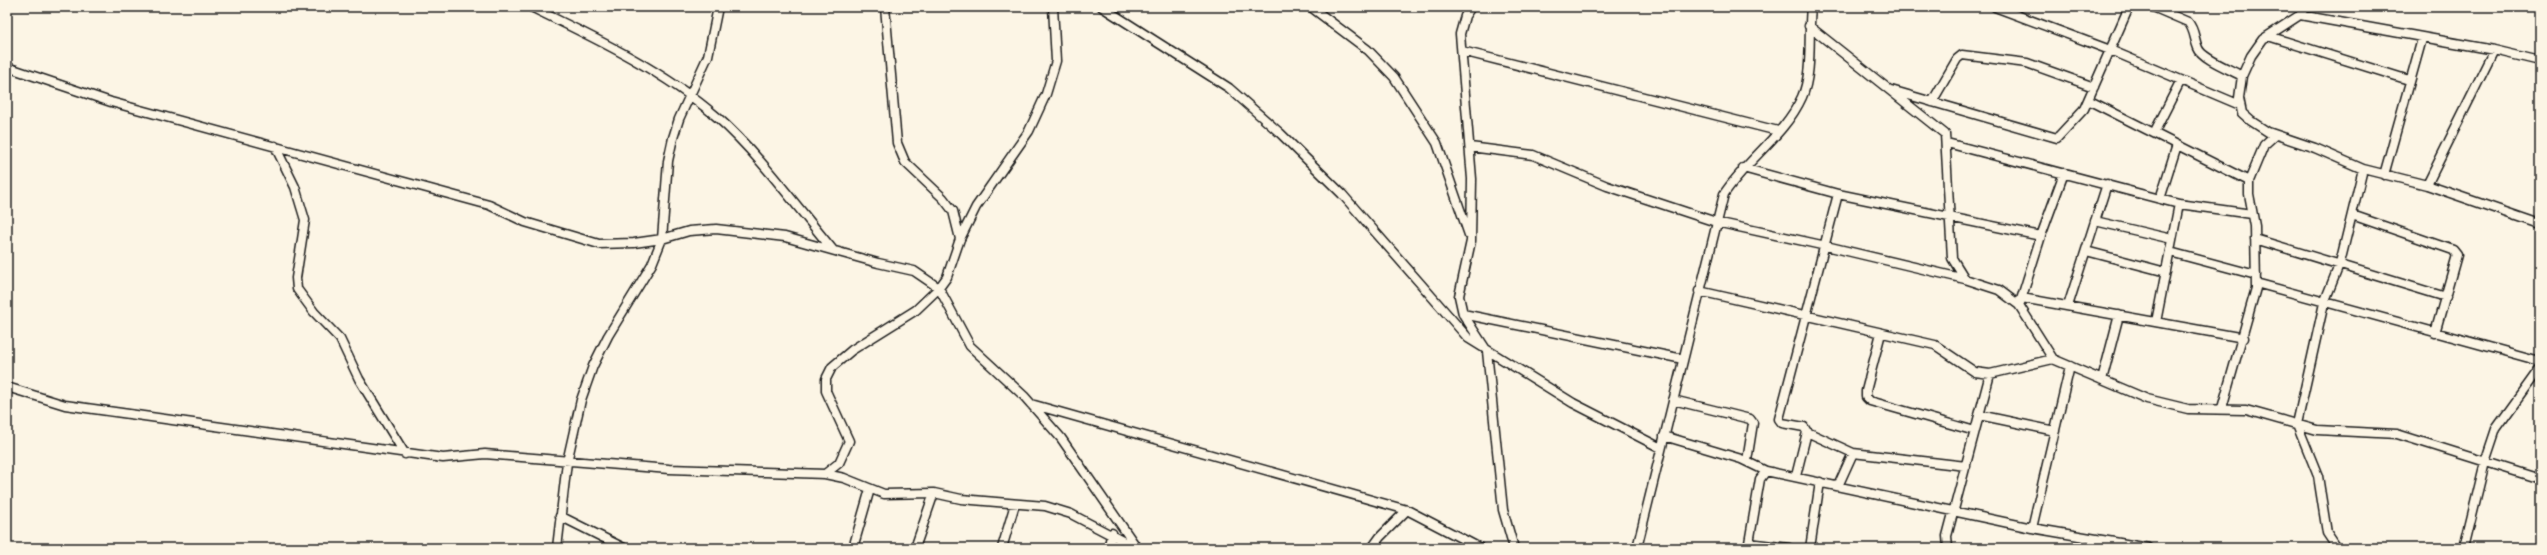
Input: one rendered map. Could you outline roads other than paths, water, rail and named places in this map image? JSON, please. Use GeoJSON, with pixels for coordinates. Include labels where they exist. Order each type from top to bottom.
{"type":"FeatureCollection","features":[{"type":"Feature","properties":{"kind":"street"},"geometry":{"type":"LineString","coordinates":[[531,7],[614,48],[717,117],[751,152],[833,250]]}},
{"type":"Feature","properties":{"kind":"street"},"geometry":{"type":"LineString","coordinates":[[557,548],[567,462],[581,400],[593,366],[608,336],[652,264],[662,239],[668,161],[679,119],[708,56],[718,7]]}},
{"type":"Feature","properties":{"kind":"street"},"geometry":{"type":"LineString","coordinates":[[885,7],[897,143],[905,162],[943,198],[953,212],[960,239]]}},
{"type":"Feature","properties":{"kind":"street"},"geometry":{"type":"LineString","coordinates":[[825,474],[839,463],[849,441],[826,391],[826,379],[832,367],[852,350],[916,310],[939,288],[947,277],[960,239],[976,207],[1030,131],[1046,94],[1056,61],[1053,7]]}},
{"type":"Feature","properties":{"kind":"street"},"geometry":{"type":"LineString","coordinates":[[1102,7],[1228,88],[1274,128],[1342,194],[1468,338],[1573,403],[1661,448]]}},
{"type":"Feature","properties":{"kind":"street"},"geometry":{"type":"LineString","coordinates":[[1311,7],[1368,50],[1394,77],[1414,106],[1437,143],[1471,242]]}},
{"type":"Feature","properties":{"kind":"street"},"geometry":{"type":"LineString","coordinates":[[1471,7],[1465,16],[1460,34],[1472,179],[1471,242],[1459,296],[1463,314],[1487,351],[1503,510],[1514,548]]}},
{"type":"Feature","properties":{"kind":"street"},"geometry":{"type":"LineString","coordinates":[[1637,548],[1724,194],[1743,168],[1778,131],[1796,107],[1807,82],[1809,26],[1812,7]]}},
{"type":"Feature","properties":{"kind":"street"},"geometry":{"type":"LineString","coordinates":[[1995,7],[2110,50],[2240,105]]}},
{"type":"Feature","properties":{"kind":"street"},"geometry":{"type":"LineString","coordinates":[[1891,90],[2052,138],[2057,138],[2084,109],[2129,7]]}},
{"type":"Feature","properties":{"kind":"street"},"geometry":{"type":"LineString","coordinates":[[2153,7],[2188,22],[2191,26],[2198,49],[2205,56],[2242,76]]}},
{"type":"Feature","properties":{"kind":"street"},"geometry":{"type":"LineString","coordinates":[[2540,61],[2494,50],[2422,39],[2302,10],[2268,36],[2251,56],[2242,76],[2238,98],[2242,113],[2251,121],[2275,134],[2363,169],[2428,185],[2540,224]]}},
{"type":"Feature","properties":{"kind":"street"},"geometry":{"type":"LineString","coordinates":[[1809,26],[1940,128],[1945,134],[1947,143],[1952,258],[1966,279]]}},
{"type":"Feature","properties":{"kind":"street"},"geometry":{"type":"LineString","coordinates":[[2268,36],[2409,80]]}},
{"type":"Feature","properties":{"kind":"street"},"geometry":{"type":"LineString","coordinates":[[2384,175],[2409,80],[2422,39]]}},
{"type":"Feature","properties":{"kind":"street"},"geometry":{"type":"LineString","coordinates":[[2428,185],[2494,50]]}},
{"type":"Feature","properties":{"kind":"street"},"geometry":{"type":"LineString","coordinates":[[1462,51],[1778,131]]}},
{"type":"Feature","properties":{"kind":"street"},"geometry":{"type":"LineString","coordinates":[[1932,102],[1957,59],[1962,55],[2027,63],[2094,87]]}},
{"type":"Feature","properties":{"kind":"street"},"geometry":{"type":"LineString","coordinates":[[7,67],[111,102],[490,205],[525,222],[598,244],[662,239],[689,231],[716,228],[785,237],[914,270],[939,288],[970,346],[1030,404],[1061,438],[1137,548]]}},
{"type":"Feature","properties":{"kind":"street"},"geometry":{"type":"LineString","coordinates":[[2154,133],[2181,80]]}},
{"type":"Feature","properties":{"kind":"street"},"geometry":{"type":"LineString","coordinates":[[2088,100],[2249,180]]}},
{"type":"Feature","properties":{"kind":"street"},"geometry":{"type":"LineString","coordinates":[[2222,408],[2244,338],[2256,279],[2255,240],[2249,180],[2264,145],[2275,134]]}},
{"type":"Feature","properties":{"kind":"street"},"geometry":{"type":"LineString","coordinates":[[1947,143],[2179,204],[2252,214]]}},
{"type":"Feature","properties":{"kind":"street"},"geometry":{"type":"LineString","coordinates":[[2160,199],[2177,145]]}},
{"type":"Feature","properties":{"kind":"street"},"geometry":{"type":"LineString","coordinates":[[275,146],[295,187],[305,220],[296,278],[297,289],[314,312],[340,339],[359,379],[405,454]]}},
{"type":"Feature","properties":{"kind":"street"},"geometry":{"type":"LineString","coordinates":[[1470,147],[1533,155],[1607,186],[1716,222],[1966,279],[1999,290],[2021,302],[2068,306],[2244,338]]}},
{"type":"Feature","properties":{"kind":"street"},"geometry":{"type":"LineString","coordinates":[[1743,168],[1838,194],[2041,236]]}},
{"type":"Feature","properties":{"kind":"street"},"geometry":{"type":"LineString","coordinates":[[2337,548],[2327,533],[2318,476],[2297,424],[2324,303],[2340,263],[2363,169]]}},
{"type":"Feature","properties":{"kind":"street"},"geometry":{"type":"LineString","coordinates":[[2053,359],[2021,302],[2041,236],[2064,173]]}},
{"type":"Feature","properties":{"kind":"street"},"geometry":{"type":"LineString","coordinates":[[2068,306],[2107,184]]}},
{"type":"Feature","properties":{"kind":"street"},"geometry":{"type":"LineString","coordinates":[[1838,194],[1826,246],[1779,419],[1782,423],[1804,427],[1807,432],[1853,453],[1966,466]]}},
{"type":"Feature","properties":{"kind":"street"},"geometry":{"type":"LineString","coordinates":[[2156,322],[2179,204]]}},
{"type":"Feature","properties":{"kind":"street"},"geometry":{"type":"LineString","coordinates":[[2352,215],[2453,250],[2458,255],[2458,260],[2435,333]]}},
{"type":"Feature","properties":{"kind":"street"},"geometry":{"type":"LineString","coordinates":[[2095,222],[2172,239]]}},
{"type":"Feature","properties":{"kind":"street"},"geometry":{"type":"LineString","coordinates":[[2255,240],[2340,263],[2446,297]]}},
{"type":"Feature","properties":{"kind":"street"},"geometry":{"type":"LineString","coordinates":[[2086,251],[2166,272]]}},
{"type":"Feature","properties":{"kind":"street"},"geometry":{"type":"LineString","coordinates":[[2170,252],[2256,279],[2324,303],[2540,361]]}},
{"type":"Feature","properties":{"kind":"street"},"geometry":{"type":"LineString","coordinates":[[1699,291],[1935,345],[1975,372],[1990,374],[2053,359],[2147,399],[2178,408],[2222,408],[2246,410],[2317,430],[2397,434],[2540,479]]}},
{"type":"Feature","properties":{"kind":"street"},"geometry":{"type":"LineString","coordinates":[[1463,314],[1683,359]]}},
{"type":"Feature","properties":{"kind":"street"},"geometry":{"type":"LineString","coordinates":[[2102,380],[2119,315]]}},
{"type":"Feature","properties":{"kind":"street"},"geometry":{"type":"LineString","coordinates":[[1881,333],[1866,391],[1866,397],[1870,401],[1975,431]]}},
{"type":"Feature","properties":{"kind":"street"},"geometry":{"type":"LineString","coordinates":[[2032,528],[2070,366]]}},
{"type":"Feature","properties":{"kind":"street"},"geometry":{"type":"LineString","coordinates":[[2464,548],[2485,462],[2496,429],[2540,368]]}},
{"type":"Feature","properties":{"kind":"street"},"geometry":{"type":"LineString","coordinates":[[1948,548],[1947,536],[1990,374]]}},
{"type":"Feature","properties":{"kind":"street"},"geometry":{"type":"LineString","coordinates":[[7,387],[65,405],[405,454],[443,458],[485,454],[567,462],[699,470],[825,474],[844,478],[870,489],[890,494],[934,493],[961,499],[1045,506],[1071,514],[1112,533],[1137,548]]}},
{"type":"Feature","properties":{"kind":"street"},"geometry":{"type":"LineString","coordinates":[[1673,400],[1750,419],[1753,423],[1747,461]]}},
{"type":"Feature","properties":{"kind":"street"},"geometry":{"type":"LineString","coordinates":[[1030,404],[1407,510],[1480,548]]}},
{"type":"Feature","properties":{"kind":"street"},"geometry":{"type":"LineString","coordinates":[[1979,416],[2055,431]]}},
{"type":"Feature","properties":{"kind":"street"},"geometry":{"type":"LineString","coordinates":[[1796,476],[1807,432]]}},
{"type":"Feature","properties":{"kind":"street"},"geometry":{"type":"LineString","coordinates":[[1664,436],[1747,461],[1766,471],[1796,476],[2032,528],[2149,548]]}},
{"type":"Feature","properties":{"kind":"street"},"geometry":{"type":"LineString","coordinates":[[1838,486],[1853,453]]}},
{"type":"Feature","properties":{"kind":"street"},"geometry":{"type":"LineString","coordinates":[[1766,471],[1760,479],[1748,545],[1789,548]]}},
{"type":"Feature","properties":{"kind":"street"},"geometry":{"type":"LineString","coordinates":[[1810,548],[1820,482]]}},
{"type":"Feature","properties":{"kind":"street"},"geometry":{"type":"LineString","coordinates":[[853,548],[870,489]]}},
{"type":"Feature","properties":{"kind":"street"},"geometry":{"type":"LineString","coordinates":[[915,548],[934,493]]}},
{"type":"Feature","properties":{"kind":"street"},"geometry":{"type":"LineString","coordinates":[[1002,548],[1015,504]]}},
{"type":"Feature","properties":{"kind":"street"},"geometry":{"type":"LineString","coordinates":[[1372,548],[1380,537],[1407,510]]}},
{"type":"Feature","properties":{"kind":"street"},"geometry":{"type":"LineString","coordinates":[[560,516],[624,548]]}},
{"type":"Feature","properties":{"kind":"street"},"geometry":{"type":"LineString","coordinates":[[1108,548],[1112,533]]}}]}
